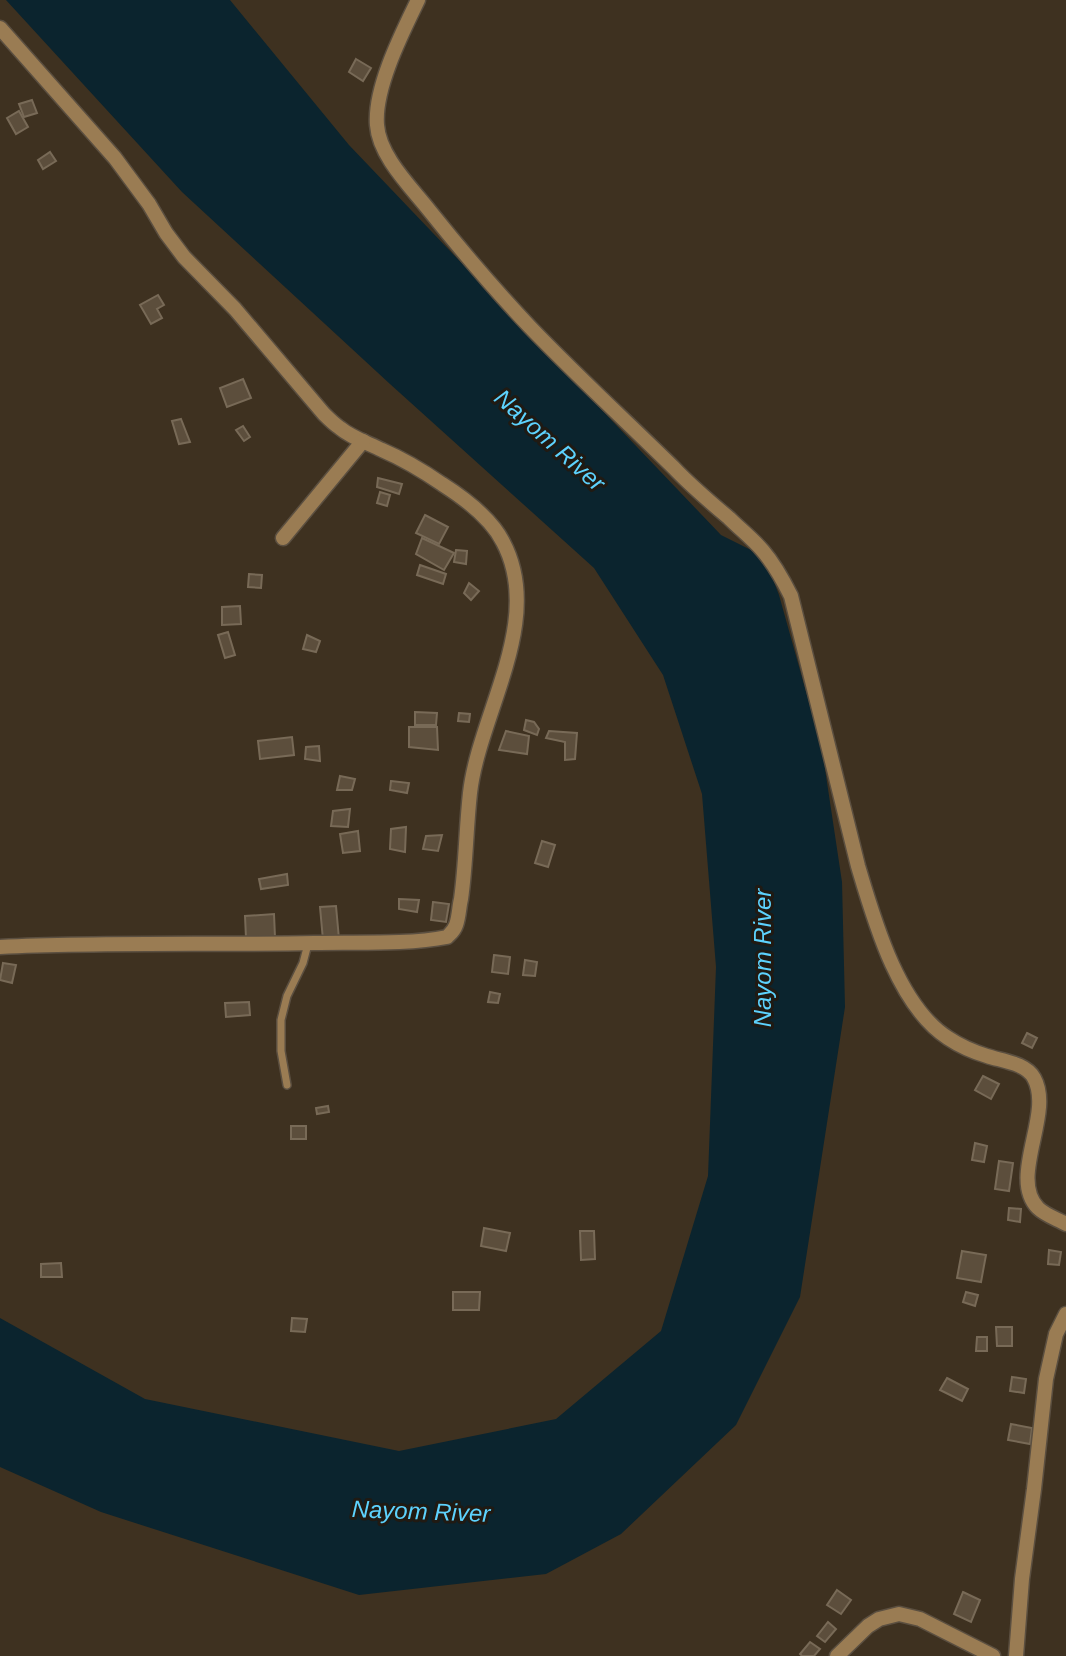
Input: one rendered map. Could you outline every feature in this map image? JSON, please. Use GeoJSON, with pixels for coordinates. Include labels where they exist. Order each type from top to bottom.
{"type":"FeatureCollection","features":[{"type":"Feature","properties":{"kind":"street"},"geometry":{"type":"LineString","coordinates":[[418,0],[397,47],[381,93],[377,127],[382,143],[395,167],[435,218],[480,273],[531,328],[688,482],[750,537],[774,565],[790,596],[867,899],[901,983],[917,1009],[931,1025],[947,1037],[985,1056],[1026,1068],[1033,1075],[1037,1083],[1039,1108],[1029,1160],[1028,1187],[1037,1207],[1066,1224]]}},
{"type":"Feature","properties":{"kind":"street"},"geometry":{"type":"LineString","coordinates":[[0,28],[115,158],[184,257],[235,309],[324,414],[341,429],[441,483],[467,502],[502,540],[512,562],[516,584],[513,640],[471,781],[464,879],[458,920],[453,932],[447,937],[250,945],[63,944],[0,947]]}},
{"type":"Feature","properties":{"kind":"street"},"geometry":{"type":"LineString","coordinates":[[283,538],[363,440]]}},
{"type":"Feature","properties":{"kind":"street"},"geometry":{"type":"LineString","coordinates":[[1016,1656],[1021,1578],[1046,1379],[1056,1334],[1066,1314]]}},
{"type":"Feature","properties":{"kind":"street"},"geometry":{"type":"LineString","coordinates":[[837,1656],[868,1626],[879,1619],[899,1614],[920,1619],[993,1656]]}},
{"type":"Feature","properties":{"kind":"lane"},"geometry":{"type":"LineString","coordinates":[[287,1085],[281,1051],[281,1020],[308,943]]}},
{"type":"Feature","properties":{"kind":"water","name":"Nayom River"},"geometry":{"type":"Polygon","coordinates":[[[6,0],[230,0],[349,145],[721,535],[751,550],[768,566],[779,595],[822,749],[842,882],[845,1007],[800,1297],[736,1425],[621,1534],[546,1574],[359,1595],[101,1512],[0,1467],[0,1318],[145,1399],[399,1451],[556,1419],[661,1331],[708,1176],[716,967],[702,794],[663,675],[594,568],[182,192],[6,0]]]}},
{"type":"Feature","properties":{"kind":"building"},"geometry":{"type":"Polygon","coordinates":[[[356,59],[371,68],[363,81],[349,72],[356,59]]]}},
{"type":"Feature","properties":{"kind":"building"},"geometry":{"type":"Polygon","coordinates":[[[32,100],[37,113],[24,117],[19,104],[32,100]]]}},
{"type":"Feature","properties":{"kind":"building"},"geometry":{"type":"Polygon","coordinates":[[[19,111],[28,127],[16,134],[7,118],[19,111]]]}},
{"type":"Feature","properties":{"kind":"building"},"geometry":{"type":"Polygon","coordinates":[[[50,152],[56,161],[43,169],[38,160],[50,152]]]}},
{"type":"Feature","properties":{"kind":"building"},"geometry":{"type":"Polygon","coordinates":[[[158,295],[164,305],[157,309],[162,318],[151,324],[140,305],[158,295]]]}},
{"type":"Feature","properties":{"kind":"building"},"geometry":{"type":"Polygon","coordinates":[[[243,379],[251,398],[227,407],[220,388],[243,379]]]}},
{"type":"Feature","properties":{"kind":"building"},"geometry":{"type":"Polygon","coordinates":[[[181,419],[190,442],[179,444],[172,421],[181,419]]]}},
{"type":"Feature","properties":{"kind":"building"},"geometry":{"type":"Polygon","coordinates":[[[243,426],[250,437],[244,441],[236,430],[243,426]]]}},
{"type":"Feature","properties":{"kind":"building"},"geometry":{"type":"Polygon","coordinates":[[[378,478],[402,484],[399,494],[377,487],[378,478]]]}},
{"type":"Feature","properties":{"kind":"building"},"geometry":{"type":"Polygon","coordinates":[[[380,492],[390,495],[387,506],[377,503],[380,492]]]}},
{"type":"Feature","properties":{"kind":"building"},"geometry":{"type":"Polygon","coordinates":[[[425,515],[448,527],[439,544],[416,533],[425,515]]]}},
{"type":"Feature","properties":{"kind":"building"},"geometry":{"type":"Polygon","coordinates":[[[422,538],[454,553],[444,570],[416,554],[422,538]]]}},
{"type":"Feature","properties":{"kind":"building"},"geometry":{"type":"Polygon","coordinates":[[[456,550],[467,551],[466,564],[454,562],[456,550]]]}},
{"type":"Feature","properties":{"kind":"building"},"geometry":{"type":"Polygon","coordinates":[[[420,565],[446,574],[443,584],[417,575],[420,565]]]}},
{"type":"Feature","properties":{"kind":"building"},"geometry":{"type":"Polygon","coordinates":[[[249,574],[262,575],[261,588],[248,587],[249,574]]]}},
{"type":"Feature","properties":{"kind":"building"},"geometry":{"type":"Polygon","coordinates":[[[469,583],[479,591],[471,600],[464,593],[469,583]]]}},
{"type":"Feature","properties":{"kind":"building"},"geometry":{"type":"Polygon","coordinates":[[[240,606],[241,624],[222,625],[222,607],[240,606]]]}},
{"type":"Feature","properties":{"kind":"building"},"geometry":{"type":"Polygon","coordinates":[[[228,632],[235,655],[225,658],[218,635],[228,632]]]}},
{"type":"Feature","properties":{"kind":"building"},"geometry":{"type":"Polygon","coordinates":[[[307,635],[320,641],[316,652],[303,649],[307,635]]]}},
{"type":"Feature","properties":{"kind":"building"},"geometry":{"type":"Polygon","coordinates":[[[415,712],[437,713],[436,725],[415,725],[415,712]]]}},
{"type":"Feature","properties":{"kind":"building"},"geometry":{"type":"Polygon","coordinates":[[[459,713],[470,714],[469,722],[458,721],[459,713]]]}},
{"type":"Feature","properties":{"kind":"building"},"geometry":{"type":"Polygon","coordinates":[[[526,720],[534,722],[539,729],[537,735],[524,730],[526,720]]]}},
{"type":"Feature","properties":{"kind":"building"},"geometry":{"type":"Polygon","coordinates":[[[409,727],[437,727],[438,750],[409,747],[409,727]]]}},
{"type":"Feature","properties":{"kind":"building"},"geometry":{"type":"Polygon","coordinates":[[[506,731],[529,736],[527,754],[499,750],[506,731]]]}},
{"type":"Feature","properties":{"kind":"building"},"geometry":{"type":"Polygon","coordinates":[[[549,731],[577,733],[575,759],[565,760],[565,742],[546,738],[549,731]]]}},
{"type":"Feature","properties":{"kind":"building"},"geometry":{"type":"Polygon","coordinates":[[[292,737],[294,755],[260,759],[258,741],[292,737]]]}},
{"type":"Feature","properties":{"kind":"building"},"geometry":{"type":"Polygon","coordinates":[[[319,746],[320,761],[305,759],[306,747],[319,746]]]}},
{"type":"Feature","properties":{"kind":"building"},"geometry":{"type":"Polygon","coordinates":[[[340,776],[355,779],[352,790],[337,790],[340,776]]]}},
{"type":"Feature","properties":{"kind":"building"},"geometry":{"type":"Polygon","coordinates":[[[391,781],[409,783],[407,793],[390,790],[391,781]]]}},
{"type":"Feature","properties":{"kind":"building"},"geometry":{"type":"Polygon","coordinates":[[[350,809],[348,827],[331,826],[333,811],[350,809]]]}},
{"type":"Feature","properties":{"kind":"building"},"geometry":{"type":"Polygon","coordinates":[[[406,827],[405,852],[390,849],[391,829],[406,827]]]}},
{"type":"Feature","properties":{"kind":"building"},"geometry":{"type":"Polygon","coordinates":[[[358,831],[360,851],[343,853],[340,834],[358,831]]]}},
{"type":"Feature","properties":{"kind":"building"},"geometry":{"type":"Polygon","coordinates":[[[442,835],[438,851],[423,849],[426,836],[442,835]]]}},
{"type":"Feature","properties":{"kind":"building"},"geometry":{"type":"Polygon","coordinates":[[[542,841],[555,845],[548,867],[535,863],[542,841]]]}},
{"type":"Feature","properties":{"kind":"building"},"geometry":{"type":"Polygon","coordinates":[[[287,874],[288,885],[261,889],[259,879],[287,874]]]}},
{"type":"Feature","properties":{"kind":"building"},"geometry":{"type":"Polygon","coordinates":[[[399,899],[419,900],[417,912],[399,909],[399,899]]]}},
{"type":"Feature","properties":{"kind":"building"},"geometry":{"type":"Polygon","coordinates":[[[433,902],[449,904],[446,922],[431,920],[433,902]]]}},
{"type":"Feature","properties":{"kind":"building"},"geometry":{"type":"Polygon","coordinates":[[[336,906],[339,939],[323,940],[320,907],[336,906]]]}},
{"type":"Feature","properties":{"kind":"building"},"geometry":{"type":"Polygon","coordinates":[[[274,914],[275,937],[246,938],[245,916],[274,914]]]}},
{"type":"Feature","properties":{"kind":"building"},"geometry":{"type":"Polygon","coordinates":[[[494,955],[510,957],[508,974],[492,972],[494,955]]]}},
{"type":"Feature","properties":{"kind":"building"},"geometry":{"type":"Polygon","coordinates":[[[525,960],[537,962],[535,976],[523,975],[525,960]]]}},
{"type":"Feature","properties":{"kind":"building"},"geometry":{"type":"Polygon","coordinates":[[[3,963],[16,965],[12,983],[0,980],[3,963]]]}},
{"type":"Feature","properties":{"kind":"building"},"geometry":{"type":"Polygon","coordinates":[[[490,992],[500,994],[498,1003],[488,1002],[490,992]]]}},
{"type":"Feature","properties":{"kind":"building"},"geometry":{"type":"Polygon","coordinates":[[[249,1002],[250,1015],[226,1017],[225,1003],[249,1002]]]}},
{"type":"Feature","properties":{"kind":"building"},"geometry":{"type":"Polygon","coordinates":[[[1027,1033],[1037,1038],[1032,1048],[1022,1043],[1027,1033]]]}},
{"type":"Feature","properties":{"kind":"building"},"geometry":{"type":"Polygon","coordinates":[[[983,1076],[999,1084],[991,1099],[975,1090],[983,1076]]]}},
{"type":"Feature","properties":{"kind":"building"},"geometry":{"type":"Polygon","coordinates":[[[328,1106],[329,1112],[317,1114],[316,1108],[328,1106]]]}},
{"type":"Feature","properties":{"kind":"building"},"geometry":{"type":"Polygon","coordinates":[[[291,1126],[306,1126],[306,1139],[291,1139],[291,1126]]]}},
{"type":"Feature","properties":{"kind":"building"},"geometry":{"type":"Polygon","coordinates":[[[975,1143],[987,1146],[984,1162],[972,1160],[975,1143]]]}},
{"type":"Feature","properties":{"kind":"building"},"geometry":{"type":"Polygon","coordinates":[[[999,1161],[1013,1163],[1009,1191],[995,1189],[999,1161]]]}},
{"type":"Feature","properties":{"kind":"building"},"geometry":{"type":"Polygon","coordinates":[[[1009,1208],[1021,1209],[1020,1222],[1008,1220],[1009,1208]]]}},
{"type":"Feature","properties":{"kind":"building"},"geometry":{"type":"Polygon","coordinates":[[[484,1228],[510,1233],[506,1251],[481,1246],[484,1228]]]}},
{"type":"Feature","properties":{"kind":"building"},"geometry":{"type":"Polygon","coordinates":[[[580,1231],[594,1231],[595,1259],[581,1260],[580,1231]]]}},
{"type":"Feature","properties":{"kind":"building"},"geometry":{"type":"Polygon","coordinates":[[[1049,1250],[1061,1252],[1059,1265],[1048,1264],[1049,1250]]]}},
{"type":"Feature","properties":{"kind":"building"},"geometry":{"type":"Polygon","coordinates":[[[962,1251],[986,1255],[981,1282],[957,1278],[962,1251]]]}},
{"type":"Feature","properties":{"kind":"building"},"geometry":{"type":"Polygon","coordinates":[[[61,1263],[62,1277],[41,1277],[41,1264],[61,1263]]]}},
{"type":"Feature","properties":{"kind":"building"},"geometry":{"type":"Polygon","coordinates":[[[453,1292],[480,1292],[479,1310],[453,1310],[453,1292]]]}},
{"type":"Feature","properties":{"kind":"building"},"geometry":{"type":"Polygon","coordinates":[[[966,1292],[978,1295],[975,1306],[963,1302],[966,1292]]]}},
{"type":"Feature","properties":{"kind":"building"},"geometry":{"type":"Polygon","coordinates":[[[292,1318],[307,1319],[305,1332],[291,1331],[292,1318]]]}},
{"type":"Feature","properties":{"kind":"building"},"geometry":{"type":"Polygon","coordinates":[[[996,1327],[1012,1327],[1012,1346],[997,1346],[996,1327]]]}},
{"type":"Feature","properties":{"kind":"building"},"geometry":{"type":"Polygon","coordinates":[[[977,1337],[987,1337],[987,1351],[976,1351],[977,1337]]]}},
{"type":"Feature","properties":{"kind":"building"},"geometry":{"type":"Polygon","coordinates":[[[1012,1377],[1026,1379],[1024,1393],[1010,1391],[1012,1377]]]}},
{"type":"Feature","properties":{"kind":"building"},"geometry":{"type":"Polygon","coordinates":[[[947,1378],[968,1389],[962,1401],[940,1390],[947,1378]]]}},
{"type":"Feature","properties":{"kind":"building"},"geometry":{"type":"Polygon","coordinates":[[[1011,1424],[1032,1428],[1030,1444],[1008,1440],[1011,1424]]]}},
{"type":"Feature","properties":{"kind":"building"},"geometry":{"type":"Polygon","coordinates":[[[837,1590],[851,1600],[841,1614],[827,1605],[837,1590]]]}},
{"type":"Feature","properties":{"kind":"building"},"geometry":{"type":"Polygon","coordinates":[[[963,1592],[980,1600],[971,1622],[954,1614],[963,1592]]]}},
{"type":"Feature","properties":{"kind":"building"},"geometry":{"type":"Polygon","coordinates":[[[828,1622],[836,1629],[825,1642],[817,1636],[828,1622]]]}},
{"type":"Feature","properties":{"kind":"building"},"geometry":{"type":"Polygon","coordinates":[[[810,1642],[820,1649],[814,1656],[802,1656],[800,1654],[810,1642]]]}}]}
